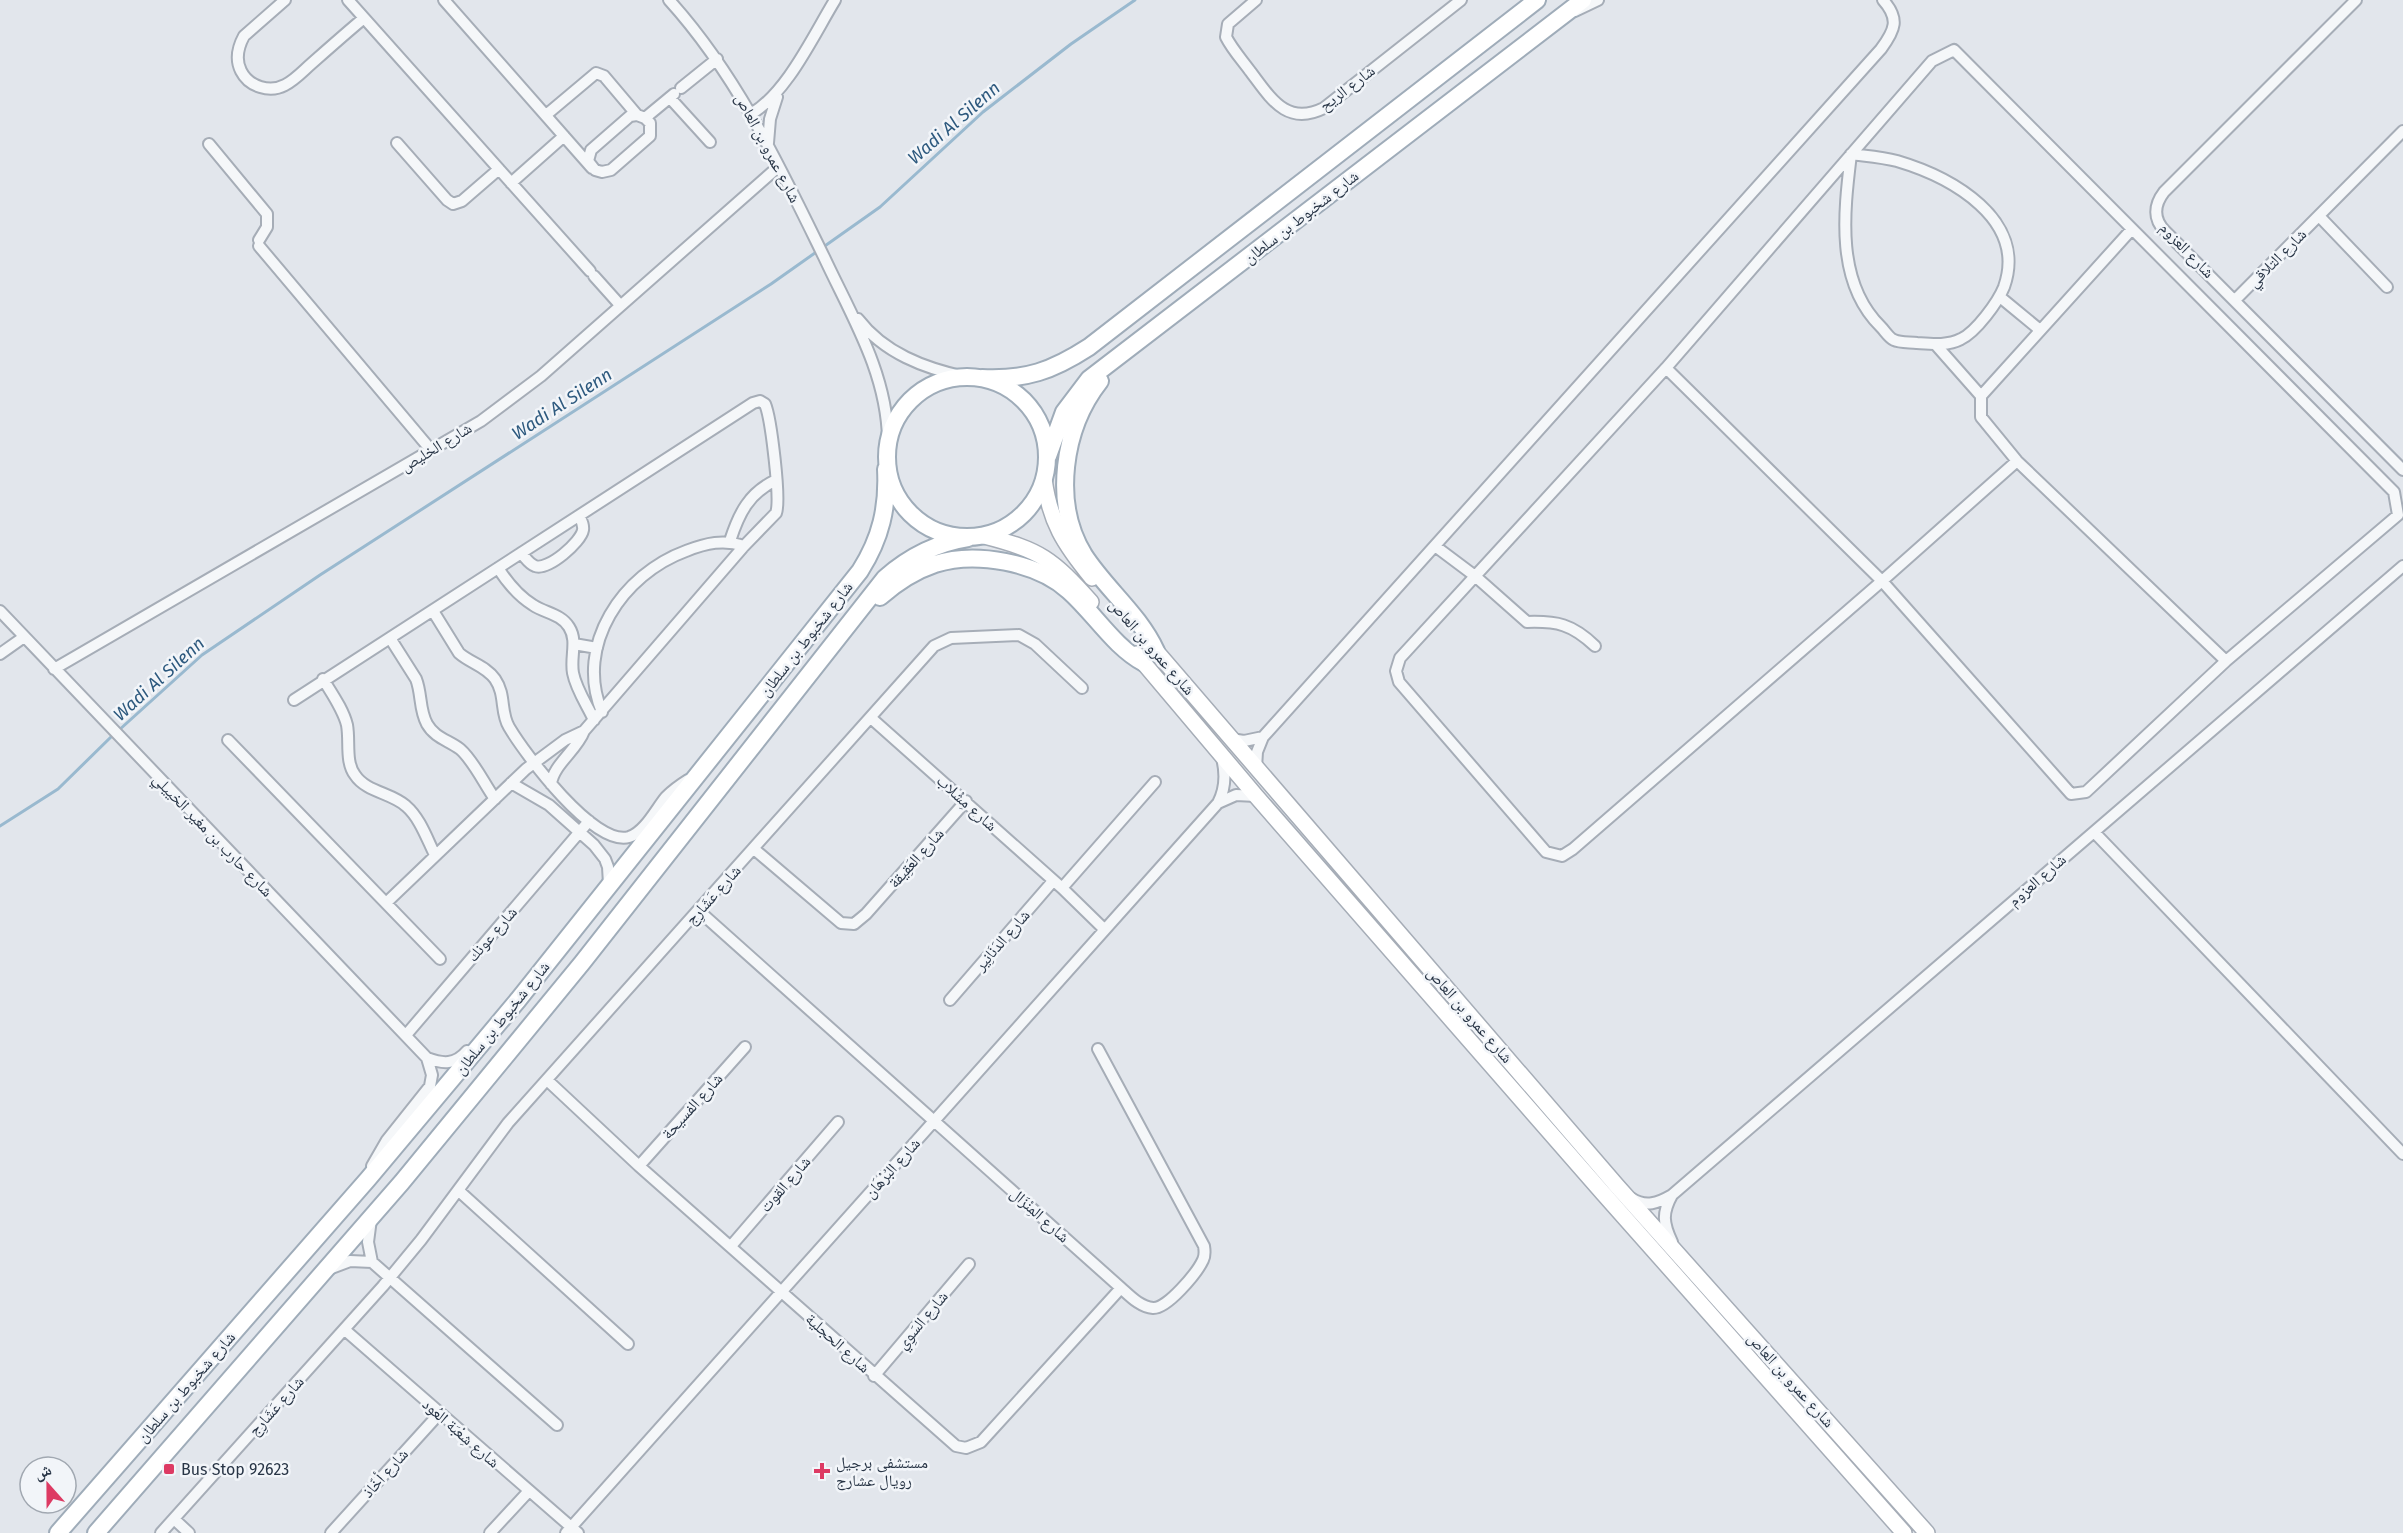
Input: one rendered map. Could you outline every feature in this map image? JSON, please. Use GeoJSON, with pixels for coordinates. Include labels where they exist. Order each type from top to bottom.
{"type":"FeatureCollection","features":[{"type":"Feature","properties":{"kind":"main road","name":"شارع شخبوط بن سلطان"},"geometry":{"type":"LineString","coordinates":[[973,377],[1018,378],[1036,374],[1061,365],[1089,347],[1537,0]]}},
{"type":"Feature","properties":{"kind":"main road","name":"شارع شخبوط بن سلطان"},"geometry":{"type":"LineString","coordinates":[[1048,456],[1064,412],[1089,380],[1583,0]]}},
{"type":"Feature","properties":{"kind":"main road"},"geometry":{"type":"LineString","coordinates":[[774,720],[799,697],[879,598],[906,577],[941,562],[996,560],[1014,563],[1047,575],[1077,599],[1127,651],[1150,657],[1143,627],[1088,560],[1073,532],[1066,500],[1069,449],[1079,414],[1100,381],[1190,309],[1200,295]]}},
{"type":"Feature","properties":{"kind":"main road"},"geometry":{"type":"LineString","coordinates":[[973,377],[1003,385],[1021,397],[1036,414],[1045,434],[1048,456],[1044,479],[1041,492],[1031,507],[1002,530],[976,537],[945,535],[924,526],[906,511],[894,491],[886,469],[888,440],[896,420],[908,403],[924,389],[944,380],[973,377]]}},
{"type":"Feature","properties":{"kind":"main road","name":"شارع شخبوط بن سلطان"},"geometry":{"type":"LineString","coordinates":[[58,1533],[368,1179],[518,1000],[860,571],[871,554],[884,518],[887,493],[886,469]]}},
{"type":"Feature","properties":{"kind":"main road","name":"شارع عمرو بن العاص"},"geometry":{"type":"LineString","coordinates":[[1044,479],[1053,523],[1068,548],[1220,753],[1594,1183],[1904,1533]]}},
{"type":"Feature","properties":{"kind":"main road","name":"شارع شخبوط بن سلطان"},"geometry":{"type":"LineString","coordinates":[[96,1533],[372,1217],[582,963],[890,574],[925,550],[939,544],[976,537]]}},
{"type":"Feature","properties":{"kind":"main road","name":"شارع عمرو بن العاص"},"geometry":{"type":"LineString","coordinates":[[976,537],[1030,550],[1052,561],[1231,739],[1617,1186],[1927,1533]]}},
{"type":"Feature","properties":{"kind":"street"},"geometry":{"type":"LineString","coordinates":[[285,0],[244,36],[240,44],[238,61],[240,70],[251,83],[260,87],[277,88],[286,85],[364,18]]}},
{"type":"Feature","properties":{"kind":"street"},"geometry":{"type":"LineString","coordinates":[[348,0],[620,305]]}},
{"type":"Feature","properties":{"kind":"street"},"geometry":{"type":"LineString","coordinates":[[444,0],[592,168],[598,172],[607,172],[647,139],[651,127],[604,76],[596,73],[546,115]]}},
{"type":"Feature","properties":{"kind":"street","name":"شارع عمرو بن العاص"},"geometry":{"type":"LineString","coordinates":[[669,0],[717,59],[769,146],[874,364],[885,401],[888,440]]}},
{"type":"Feature","properties":{"kind":"street"},"geometry":{"type":"LineString","coordinates":[[751,114],[773,98],[835,0]]}},
{"type":"Feature","properties":{"kind":"street","name":"شارع الريح"},"geometry":{"type":"LineString","coordinates":[[1256,0],[1227,24],[1226,37],[1274,101],[1289,112],[1307,114],[1324,108],[1461,0]]}},
{"type":"Feature","properties":{"kind":"street"},"geometry":{"type":"LineString","coordinates":[[1566,13],[1584,8],[1598,0]]}},
{"type":"Feature","properties":{"kind":"street"},"geometry":{"type":"LineString","coordinates":[[1257,768],[1257,752],[1263,737],[1881,49],[1891,36],[1895,21],[1883,0]]}},
{"type":"Feature","properties":{"kind":"street","name":"شارع العزوم"},"geometry":{"type":"LineString","coordinates":[[2356,0],[2172,184],[2157,203],[2156,215],[2160,227],[2403,470]]}},
{"type":"Feature","properties":{"kind":"street"},"geometry":{"type":"LineString","coordinates":[[1666,368],[1881,581],[2071,794],[2086,792],[2226,661],[2398,515],[2394,492],[1954,50],[1932,62],[1666,368],[1400,658],[1396,671],[1399,682],[1546,852],[1562,856],[1573,849],[1881,581],[2017,461]]}},
{"type":"Feature","properties":{"kind":"street"},"geometry":{"type":"LineString","coordinates":[[592,168],[588,161],[591,150],[630,116],[641,116],[675,93],[717,59]]}},
{"type":"Feature","properties":{"kind":"street"},"geometry":{"type":"LineString","coordinates":[[769,146],[770,119],[784,83]]}},
{"type":"Feature","properties":{"kind":"street"},"geometry":{"type":"LineString","coordinates":[[675,93],[710,142]]}},
{"type":"Feature","properties":{"kind":"street","name":"شارع التلاقي"},"geometry":{"type":"LineString","coordinates":[[2235,300],[2403,131]]}},
{"type":"Feature","properties":{"kind":"street"},"geometry":{"type":"LineString","coordinates":[[511,183],[564,136]]}},
{"type":"Feature","properties":{"kind":"street"},"geometry":{"type":"LineString","coordinates":[[398,143],[453,204],[462,201],[499,169]]}},
{"type":"Feature","properties":{"kind":"street"},"geometry":{"type":"LineString","coordinates":[[209,144],[267,214],[267,227],[259,243],[431,450]]}},
{"type":"Feature","properties":{"kind":"street"},"geometry":{"type":"LineString","coordinates":[[1851,154],[1894,160],[1934,174],[1959,187],[1993,218],[2007,242],[2009,273],[2000,297],[1982,320],[1962,339],[1936,345],[1894,340],[1873,319],[1860,298],[1846,257],[1846,197],[1851,154]]}},
{"type":"Feature","properties":{"kind":"street","name":"شارع الخليص"},"geometry":{"type":"LineString","coordinates":[[54,669],[431,450],[510,400],[541,376],[778,167]]}},
{"type":"Feature","properties":{"kind":"street","name":"شارع التلاقي"},"geometry":{"type":"LineString","coordinates":[[2319,216],[2387,287]]}},
{"type":"Feature","properties":{"kind":"street"},"geometry":{"type":"LineString","coordinates":[[1981,396],[2132,229]]}},
{"type":"Feature","properties":{"kind":"street"},"geometry":{"type":"LineString","coordinates":[[2000,297],[2040,330]]}},
{"type":"Feature","properties":{"kind":"street","name":"شارع عمرو بن العاص"},"geometry":{"type":"LineString","coordinates":[[848,307],[880,342],[900,355],[920,365],[973,377]]}},
{"type":"Feature","properties":{"kind":"street"},"geometry":{"type":"LineString","coordinates":[[1936,345],[1981,396],[1982,417],[2017,461],[2226,661]]}},
{"type":"Feature","properties":{"kind":"street"},"geometry":{"type":"LineString","coordinates":[[294,700],[756,402],[763,402],[767,407],[778,510],[744,546],[584,731],[574,750],[554,773],[553,786],[543,801]]}},
{"type":"Feature","properties":{"kind":"street"},"geometry":{"type":"LineString","coordinates":[[730,541],[745,506],[759,490],[776,480]]}},
{"type":"Feature","properties":{"kind":"street"},"geometry":{"type":"LineString","coordinates":[[521,553],[534,566],[542,567],[552,562],[580,536],[583,525],[579,516]]}},
{"type":"Feature","properties":{"kind":"street"},"geometry":{"type":"LineString","coordinates":[[598,716],[594,685],[597,648],[602,630],[619,599],[645,573],[660,562],[685,551],[712,543],[730,541],[744,546]]}},
{"type":"Feature","properties":{"kind":"street"},"geometry":{"type":"LineString","coordinates":[[1435,546],[1475,576],[1527,622],[1555,621],[1584,635],[1595,646]]}},
{"type":"Feature","properties":{"kind":"street","name":"شارع العزوم"},"geometry":{"type":"LineString","coordinates":[[1617,1186],[1642,1204],[1657,1203],[1672,1195],[2403,566]]}},
{"type":"Feature","properties":{"kind":"street"},"geometry":{"type":"LineString","coordinates":[[498,568],[522,597],[567,624],[574,644],[572,666],[575,681],[598,716]]}},
{"type":"Feature","properties":{"kind":"street","name":"شارع حارب بن مغير الخييلي"},"geometry":{"type":"LineString","coordinates":[[0,611],[427,1058]]}},
{"type":"Feature","properties":{"kind":"street"},"geometry":{"type":"LineString","coordinates":[[433,611],[459,653],[494,677],[502,694],[506,720],[553,786],[589,821],[614,836],[630,837],[642,828],[673,791],[699,774]]}},
{"type":"Feature","properties":{"kind":"street","name":"شارع عَشَارِج"},"geometry":{"type":"LineString","coordinates":[[161,1533],[389,1279],[459,1191],[508,1123],[934,646],[951,638],[1013,634],[1025,637],[1082,688]]}},
{"type":"Feature","properties":{"kind":"street"},"geometry":{"type":"LineString","coordinates":[[0,654],[24,637]]}},
{"type":"Feature","properties":{"kind":"street"},"geometry":{"type":"LineString","coordinates":[[390,638],[416,679],[419,686],[420,706],[428,726],[435,735],[465,755],[495,799]]}},
{"type":"Feature","properties":{"kind":"street"},"geometry":{"type":"LineString","coordinates":[[574,644],[597,648]]}},
{"type":"Feature","properties":{"kind":"street"},"geometry":{"type":"LineString","coordinates":[[324,679],[344,716],[349,739],[350,764],[354,775],[363,784],[406,806],[418,821],[435,855]]}},
{"type":"Feature","properties":{"kind":"street","name":"شارع مِشْلاب"},"geometry":{"type":"LineString","coordinates":[[871,718],[1058,884],[1104,929]]}},
{"type":"Feature","properties":{"kind":"street"},"geometry":{"type":"LineString","coordinates":[[386,903],[534,762],[564,740],[584,731]]}},
{"type":"Feature","properties":{"kind":"street"},"geometry":{"type":"LineString","coordinates":[[1231,739],[1244,741],[1263,737]]}},
{"type":"Feature","properties":{"kind":"street"},"geometry":{"type":"LineString","coordinates":[[228,740],[440,959]]}},
{"type":"Feature","properties":{"kind":"street","name":"شارع البُرْهَان"},"geometry":{"type":"LineString","coordinates":[[572,1531],[781,1291],[1218,803],[1225,786],[1220,753]]}},
{"type":"Feature","properties":{"kind":"street"},"geometry":{"type":"LineString","coordinates":[[1058,884],[1155,782]]}},
{"type":"Feature","properties":{"kind":"street"},"geometry":{"type":"LineString","coordinates":[[511,783],[543,801],[594,845],[604,859],[609,885]]}},
{"type":"Feature","properties":{"kind":"street"},"geometry":{"type":"LineString","coordinates":[[1218,803],[1236,795],[1256,796]]}},
{"type":"Feature","properties":{"kind":"street","name":"شارع العَقِيقة"},"geometry":{"type":"LineString","coordinates":[[754,849],[841,923],[854,924],[866,914],[966,801]]}},
{"type":"Feature","properties":{"kind":"street","name":"شارع عونك"},"geometry":{"type":"LineString","coordinates":[[406,1035],[589,821]]}},
{"type":"Feature","properties":{"kind":"street"},"geometry":{"type":"LineString","coordinates":[[2094,832],[2403,1154]]}},
{"type":"Feature","properties":{"kind":"street","name":"شارع الدَنَانِير"},"geometry":{"type":"LineString","coordinates":[[950,999],[1058,884]]}},
{"type":"Feature","properties":{"kind":"street","name":"شارع المِنْزَال"},"geometry":{"type":"LineString","coordinates":[[699,911],[1121,1288],[1144,1306],[1157,1308],[1163,1306],[1197,1269],[1203,1259],[1202,1241],[1098,1049]]}},
{"type":"Feature","properties":{"kind":"street"},"geometry":{"type":"LineString","coordinates":[[427,1058],[446,1063],[458,1060],[495,1019],[518,1000]]}},
{"type":"Feature","properties":{"kind":"street","name":"شارع الفسيحة"},"geometry":{"type":"LineString","coordinates":[[639,1166],[745,1047]]}},
{"type":"Feature","properties":{"kind":"street"},"geometry":{"type":"LineString","coordinates":[[368,1179],[387,1140],[430,1086],[432,1075],[427,1058]]}},
{"type":"Feature","properties":{"kind":"street","name":"شارع الحجلية"},"geometry":{"type":"LineString","coordinates":[[547,1080],[639,1166],[874,1376],[951,1444],[961,1448],[972,1447],[985,1438],[1121,1288]]}},
{"type":"Feature","properties":{"kind":"street","name":"شارع القوت"},"geometry":{"type":"LineString","coordinates":[[731,1246],[838,1122]]}},
{"type":"Feature","properties":{"kind":"street"},"geometry":{"type":"LineString","coordinates":[[459,1191],[628,1344]]}},
{"type":"Feature","properties":{"kind":"street"},"geometry":{"type":"LineString","coordinates":[[1672,1195],[1666,1206],[1663,1220],[1676,1252]]}},
{"type":"Feature","properties":{"kind":"street"},"geometry":{"type":"LineString","coordinates":[[372,1217],[368,1244],[372,1262],[557,1425]]}},
{"type":"Feature","properties":{"kind":"street"},"geometry":{"type":"LineString","coordinates":[[322,1275],[350,1261],[372,1262]]}},
{"type":"Feature","properties":{"kind":"street","name":"شارع السَوِي"},"geometry":{"type":"LineString","coordinates":[[874,1376],[969,1264]]}},
{"type":"Feature","properties":{"kind":"street","name":"شارع شِعْبَة العُود"},"geometry":{"type":"LineString","coordinates":[[345,1330],[572,1531]]}},
{"type":"Feature","properties":{"kind":"street","name":"شارع أخّاذ"},"geometry":{"type":"LineString","coordinates":[[331,1533],[439,1414]]}},
{"type":"Feature","properties":{"kind":"street"},"geometry":{"type":"LineString","coordinates":[[490,1533],[528,1492]]}},
{"type":"Feature","properties":{"kind":"street"},"geometry":{"type":"LineString","coordinates":[[174,1519],[189,1533]]}},
{"type":"Feature","properties":{"kind":"waterway","name":"Wadi Al Silenn"},"geometry":{"type":"LineString","coordinates":[[118,731],[202,655],[320,575],[771,284],[880,207],[983,112],[1071,44],[1135,0]]}},
{"type":"Feature","properties":{"kind":"waterway","name":"Wadi Al Silenn"},"geometry":{"type":"LineString","coordinates":[[0,826],[58,789],[113,735]]}},
{"type":"Feature","properties":{"kind":"place","name":"Bus Stop 92623"},"geometry":{"type":"Point","coordinates":[169,1469]}},
{"type":"Feature","properties":{"kind":"place","name":"مستشفى برجيل رويال عشارج"},"geometry":{"type":"Point","coordinates":[822,1471]}}]}
